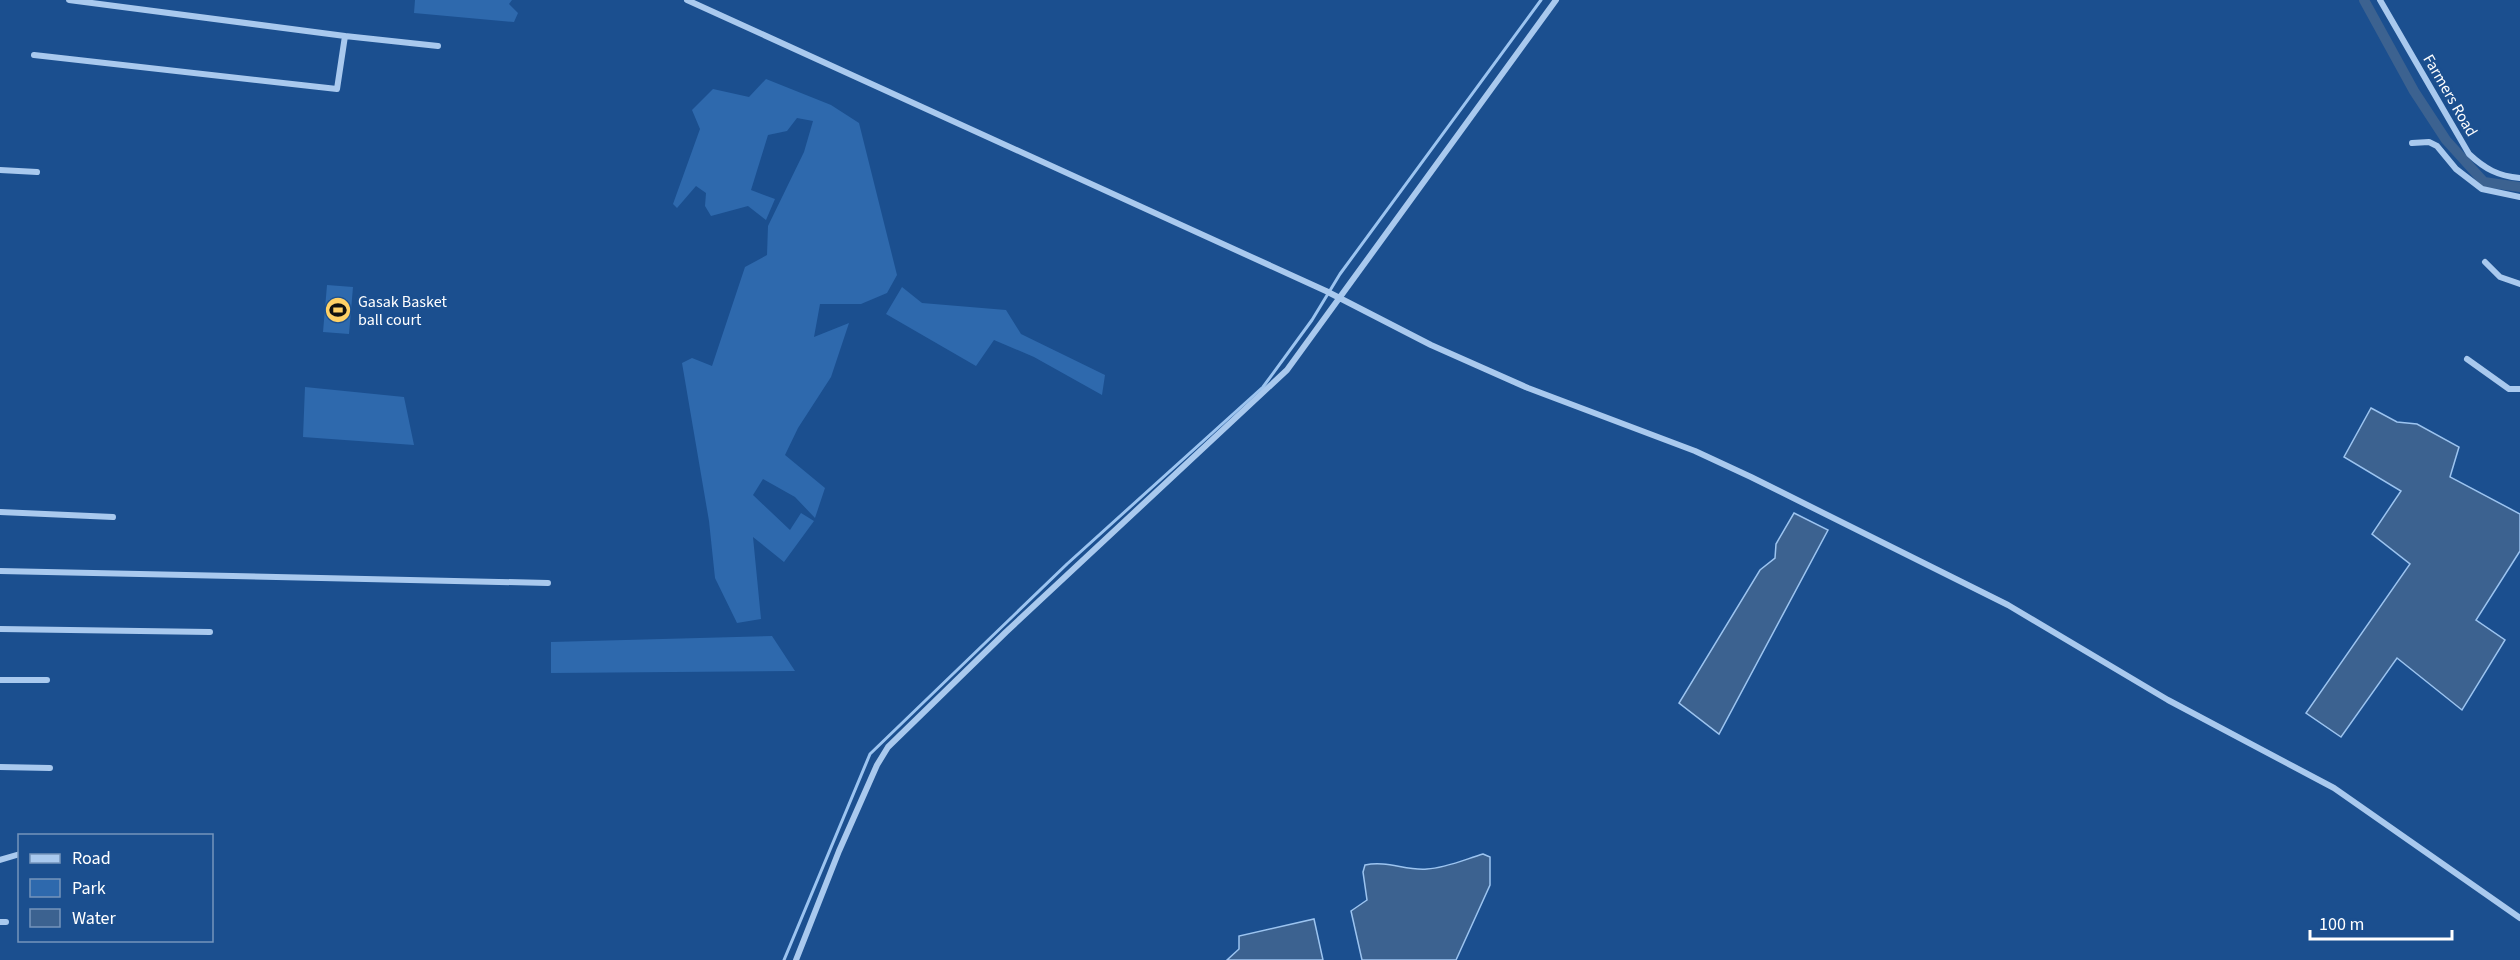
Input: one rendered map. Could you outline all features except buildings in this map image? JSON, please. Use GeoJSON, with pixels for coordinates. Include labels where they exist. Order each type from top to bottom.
{"type":"FeatureCollection","features":[{"type":"Feature","properties":{"kind":"street"},"geometry":{"type":"LineString","coordinates":[[69,0],[438,46]]}},
{"type":"Feature","properties":{"kind":"street"},"geometry":{"type":"LineString","coordinates":[[687,0],[1326,291],[1431,345],[1517,383],[1695,451],[2008,604],[2158,694],[2334,788],[2520,918]]}},
{"type":"Feature","properties":{"kind":"street"},"geometry":{"type":"LineString","coordinates":[[796,960],[839,851],[877,765],[888,747],[1006,632],[1287,370],[1336,296],[1556,0]]}},
{"type":"Feature","properties":{"kind":"street","name":"Farmers Road"},"geometry":{"type":"LineString","coordinates":[[2380,0],[2469,154],[2483,168],[2494,173],[2520,178]]}},
{"type":"Feature","properties":{"kind":"street"},"geometry":{"type":"LineString","coordinates":[[34,55],[337,89],[345,36]]}},
{"type":"Feature","properties":{"kind":"street"},"geometry":{"type":"LineString","coordinates":[[2412,143],[2429,142],[2437,146],[2456,169],[2482,189],[2520,197]]}},
{"type":"Feature","properties":{"kind":"street"},"geometry":{"type":"LineString","coordinates":[[0,170],[37,172]]}},
{"type":"Feature","properties":{"kind":"street"},"geometry":{"type":"LineString","coordinates":[[2485,262],[2500,277],[2520,284]]}},
{"type":"Feature","properties":{"kind":"street"},"geometry":{"type":"LineString","coordinates":[[2466,358],[2509,389],[2520,389]]}},
{"type":"Feature","properties":{"kind":"street"},"geometry":{"type":"LineString","coordinates":[[0,512],[113,517]]}},
{"type":"Feature","properties":{"kind":"street"},"geometry":{"type":"LineString","coordinates":[[0,571],[548,583]]}},
{"type":"Feature","properties":{"kind":"street"},"geometry":{"type":"LineString","coordinates":[[0,629],[210,632]]}},
{"type":"Feature","properties":{"kind":"street"},"geometry":{"type":"LineString","coordinates":[[0,680],[47,680]]}},
{"type":"Feature","properties":{"kind":"street"},"geometry":{"type":"LineString","coordinates":[[0,767],[50,768]]}},
{"type":"Feature","properties":{"kind":"street"},"geometry":{"type":"LineString","coordinates":[[0,860],[18,855]]}},
{"type":"Feature","properties":{"kind":"green space"},"geometry":{"type":"Polygon","coordinates":[[[415,0],[512,0],[509,4],[518,13],[514,22],[414,13],[415,0]]]}},
{"type":"Feature","properties":{"kind":"green space"},"geometry":{"type":"Polygon","coordinates":[[[766,79],[831,105],[859,123],[897,275],[887,293],[861,304],[820,304],[814,337],[849,323],[831,377],[798,428],[785,455],[825,488],[815,518],[795,497],[763,479],[753,495],[790,530],[801,513],[814,521],[784,562],[753,537],[761,619],[737,623],[715,578],[709,521],[682,363],[692,358],[712,366],[745,267],[767,255],[768,226],[804,152],[813,121],[797,118],[787,131],[768,135],[751,190],[775,199],[766,220],[748,206],[711,216],[705,206],[706,193],[696,186],[677,208],[673,204],[700,129],[692,110],[713,89],[749,97],[766,79]]]}},
{"type":"Feature","properties":{"kind":"green space","name":"Gasak Basket ball court"},"geometry":{"type":"Polygon","coordinates":[[[327,285],[353,287],[349,334],[323,332],[327,285]]]}},
{"type":"Feature","properties":{"kind":"green space"},"geometry":{"type":"Polygon","coordinates":[[[902,287],[922,303],[1006,310],[1021,334],[1105,375],[1102,395],[1034,357],[994,340],[976,366],[886,314],[902,287]]]}},
{"type":"Feature","properties":{"kind":"green space"},"geometry":{"type":"Polygon","coordinates":[[[305,387],[404,397],[414,445],[303,437],[305,387]]]}},
{"type":"Feature","properties":{"kind":"green space"},"geometry":{"type":"Polygon","coordinates":[[[772,636],[795,671],[551,673],[551,642],[772,636]]]}},
{"type":"Feature","properties":{"kind":"water"},"geometry":{"type":"Polygon","coordinates":[[[2371,408],[2397,422],[2417,424],[2459,447],[2450,477],[2520,514],[2520,551],[2476,620],[2505,640],[2462,710],[2397,658],[2341,737],[2306,713],[2410,564],[2372,534],[2401,491],[2344,457],[2371,408]]]}},
{"type":"Feature","properties":{"kind":"water"},"geometry":{"type":"Polygon","coordinates":[[[1794,513],[1828,530],[1719,734],[1679,703],[1760,570],[1775,558],[1776,544],[1794,513]]]}},
{"type":"Feature","properties":{"kind":"water"},"geometry":{"type":"Polygon","coordinates":[[[1483,854],[1490,857],[1490,885],[1456,960],[1362,960],[1351,911],[1367,900],[1363,872],[1365,865],[1381,864],[1427,869],[1449,865],[1483,854]]]}},
{"type":"Feature","properties":{"kind":"water"},"geometry":{"type":"Polygon","coordinates":[[[1314,919],[1323,960],[1227,960],[1239,949],[1239,936],[1314,919]]]}},
{"type":"Feature","properties":{"kind":"waterway"},"geometry":{"type":"LineString","coordinates":[[784,960],[870,754],[1067,564],[1263,387],[1312,320],[1340,274],[1541,0]]}},
{"type":"Feature","properties":{"kind":"waterway"},"geometry":{"type":"LineString","coordinates":[[2364,0],[2414,91],[2446,140],[2484,182],[2520,187]]}},
{"type":"Feature","properties":{"kind":"place","name":"Gasak Basket ball court"},"geometry":{"type":"Point","coordinates":[338,310]}}]}
